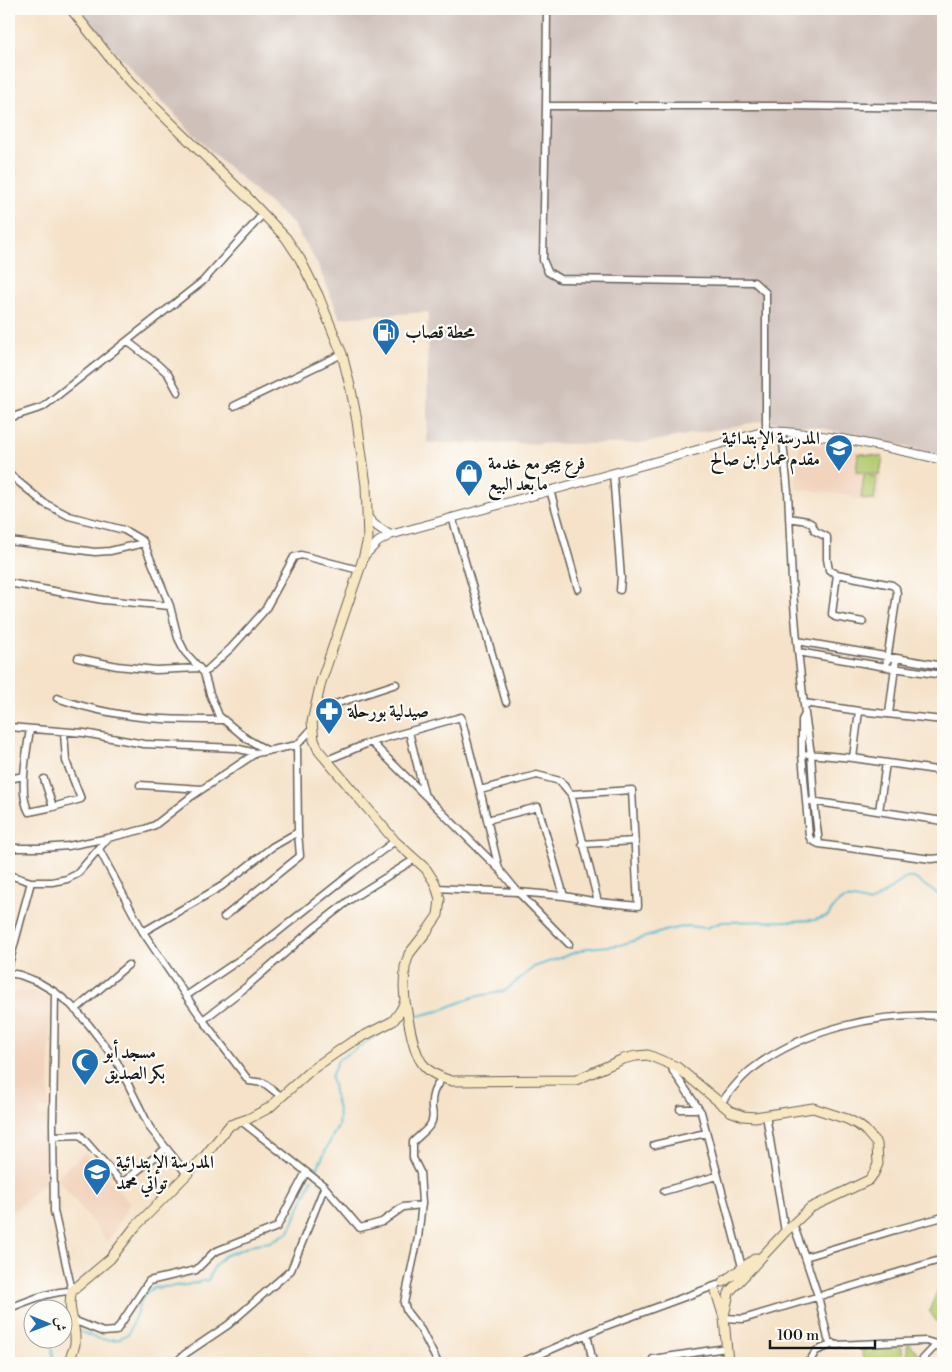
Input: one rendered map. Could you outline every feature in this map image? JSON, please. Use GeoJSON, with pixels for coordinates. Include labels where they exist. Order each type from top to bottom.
{"type":"FeatureCollection","features":[{"type":"Feature","properties":{"kind":"main road"},"geometry":{"type":"LineString","coordinates":[[71,9],[130,83],[286,238],[300,259],[318,295],[342,354],[357,421],[366,485],[368,539],[321,682],[312,729],[319,751],[395,841],[426,869],[437,888],[440,898],[438,915],[409,954],[405,967],[405,1001],[412,1034],[421,1062],[429,1070],[442,1078],[452,1081],[576,1080],[622,1059],[648,1055],[677,1067],[730,1111],[743,1116],[755,1117],[813,1108],[847,1119],[865,1130],[877,1144],[878,1164],[869,1180],[810,1208],[729,1292],[723,1297],[719,1296],[719,1287],[742,1267],[770,1248]]}},
{"type":"Feature","properties":{"kind":"main road"},"geometry":{"type":"LineString","coordinates":[[68,1363],[75,1345],[70,1299],[72,1292],[110,1259],[135,1227],[204,1157],[230,1125],[248,1119],[269,1108],[311,1070],[350,1043],[393,1021],[405,1001]]}},
{"type":"Feature","properties":{"kind":"main road"},"geometry":{"type":"LineString","coordinates":[[719,1287],[728,1285],[729,1292],[724,1318]]}},
{"type":"Feature","properties":{"kind":"main road"},"geometry":{"type":"LineString","coordinates":[[719,1287],[728,1363]]}},
{"type":"Feature","properties":{"kind":"street"},"geometry":{"type":"LineString","coordinates":[[547,9],[543,260],[548,272],[560,279],[754,282],[766,293],[766,431]]}},
{"type":"Feature","properties":{"kind":"street"},"geometry":{"type":"LineString","coordinates":[[546,106],[943,108]]}},
{"type":"Feature","properties":{"kind":"street"},"geometry":{"type":"LineString","coordinates":[[9,418],[43,407],[203,281],[263,214]]}},
{"type":"Feature","properties":{"kind":"street"},"geometry":{"type":"LineString","coordinates":[[127,341],[168,374],[178,392]]}},
{"type":"Feature","properties":{"kind":"street"},"geometry":{"type":"LineString","coordinates":[[234,406],[342,354]]}},
{"type":"Feature","properties":{"kind":"street"},"geometry":{"type":"LineString","coordinates":[[363,558],[378,542],[390,535],[766,431],[795,432],[878,446],[943,460]]}},
{"type":"Feature","properties":{"kind":"street"},"geometry":{"type":"LineString","coordinates":[[782,432],[797,641],[811,754],[819,844]]}},
{"type":"Feature","properties":{"kind":"street"},"geometry":{"type":"LineString","coordinates":[[613,473],[621,578],[620,590]]}},
{"type":"Feature","properties":{"kind":"street"},"geometry":{"type":"LineString","coordinates":[[9,474],[44,502],[69,516],[124,530],[143,541],[170,606],[178,638],[185,652],[204,674],[219,716],[247,739],[268,751]]}},
{"type":"Feature","properties":{"kind":"street"},"geometry":{"type":"LineString","coordinates":[[550,490],[578,589]]}},
{"type":"Feature","properties":{"kind":"street"},"geometry":{"type":"LineString","coordinates":[[367,517],[375,526],[390,535]]}},
{"type":"Feature","properties":{"kind":"street"},"geometry":{"type":"LineString","coordinates":[[452,517],[506,702]]}},
{"type":"Feature","properties":{"kind":"street"},"geometry":{"type":"LineString","coordinates":[[789,518],[807,521],[812,524],[815,531],[827,537],[829,570],[837,574],[885,583],[896,588],[897,594],[886,667]]}},
{"type":"Feature","properties":{"kind":"street"},"geometry":{"type":"LineString","coordinates":[[9,541],[95,552],[110,551],[144,543]]}},
{"type":"Feature","properties":{"kind":"street"},"geometry":{"type":"LineString","coordinates":[[204,674],[231,648],[265,610],[294,557],[300,555],[359,570]]}},
{"type":"Feature","properties":{"kind":"street"},"geometry":{"type":"LineString","coordinates":[[837,574],[832,614],[835,617],[863,622]]}},
{"type":"Feature","properties":{"kind":"street"},"geometry":{"type":"LineString","coordinates":[[9,582],[103,600],[170,606]]}},
{"type":"Feature","properties":{"kind":"street"},"geometry":{"type":"LineString","coordinates":[[797,641],[943,666]]}},
{"type":"Feature","properties":{"kind":"street"},"geometry":{"type":"LineString","coordinates":[[798,652],[943,675]]}},
{"type":"Feature","properties":{"kind":"street"},"geometry":{"type":"LineString","coordinates":[[78,658],[117,666],[156,670],[199,668]]}},
{"type":"Feature","properties":{"kind":"street"},"geometry":{"type":"LineString","coordinates":[[890,714],[896,658]]}},
{"type":"Feature","properties":{"kind":"street"},"geometry":{"type":"LineString","coordinates":[[314,711],[396,684]]}},
{"type":"Feature","properties":{"kind":"street"},"geometry":{"type":"LineString","coordinates":[[57,698],[120,714],[162,719],[224,720]]}},
{"type":"Feature","properties":{"kind":"street"},"geometry":{"type":"LineString","coordinates":[[804,703],[943,720]]}},
{"type":"Feature","properties":{"kind":"street"},"geometry":{"type":"LineString","coordinates":[[853,758],[859,710]]}},
{"type":"Feature","properties":{"kind":"street"},"geometry":{"type":"LineString","coordinates":[[805,714],[802,720],[802,754],[805,800],[811,840],[819,844],[931,859],[942,858],[943,856]]}},
{"type":"Feature","properties":{"kind":"street"},"geometry":{"type":"LineString","coordinates":[[327,760],[371,742],[461,717],[499,869]]}},
{"type":"Feature","properties":{"kind":"street"},"geometry":{"type":"LineString","coordinates":[[9,726],[84,733],[144,744],[235,748],[256,753],[297,746],[312,729]]}},
{"type":"Feature","properties":{"kind":"street"},"geometry":{"type":"LineString","coordinates":[[30,729],[24,776],[24,799],[29,812],[81,799],[66,760],[64,732]]}},
{"type":"Feature","properties":{"kind":"street"},"geometry":{"type":"LineString","coordinates":[[409,732],[424,794]]}},
{"type":"Feature","properties":{"kind":"street"},"geometry":{"type":"LineString","coordinates":[[371,742],[499,869],[518,892],[569,944]]}},
{"type":"Feature","properties":{"kind":"street"},"geometry":{"type":"LineString","coordinates":[[224,916],[300,856],[297,746]]}},
{"type":"Feature","properties":{"kind":"street"},"geometry":{"type":"LineString","coordinates":[[9,848],[68,846],[145,829],[155,825],[256,753]]}},
{"type":"Feature","properties":{"kind":"street"},"geometry":{"type":"LineString","coordinates":[[802,754],[853,758],[943,771]]}},
{"type":"Feature","properties":{"kind":"street"},"geometry":{"type":"LineString","coordinates":[[879,811],[886,763]]}},
{"type":"Feature","properties":{"kind":"street"},"geometry":{"type":"LineString","coordinates":[[480,790],[537,775],[560,781],[571,794],[598,902]]}},
{"type":"Feature","properties":{"kind":"street"},"geometry":{"type":"LineString","coordinates":[[9,780],[24,776]]}},
{"type":"Feature","properties":{"kind":"street"},"geometry":{"type":"LineString","coordinates":[[44,779],[53,807]]}},
{"type":"Feature","properties":{"kind":"street"},"geometry":{"type":"LineString","coordinates":[[140,785],[202,790]]}},
{"type":"Feature","properties":{"kind":"street"},"geometry":{"type":"LineString","coordinates":[[437,888],[564,896],[638,906],[632,790],[571,794]]}},
{"type":"Feature","properties":{"kind":"street"},"geometry":{"type":"LineString","coordinates":[[805,800],[943,821]]}},
{"type":"Feature","properties":{"kind":"street"},"geometry":{"type":"LineString","coordinates":[[487,820],[538,807],[564,896]]}},
{"type":"Feature","properties":{"kind":"street"},"geometry":{"type":"LineString","coordinates":[[143,932],[222,886],[272,847],[298,832]]}},
{"type":"Feature","properties":{"kind":"street"},"geometry":{"type":"LineString","coordinates":[[9,875],[31,882],[52,882],[67,879],[77,874],[108,838]]}},
{"type":"Feature","properties":{"kind":"street"},"geometry":{"type":"LineString","coordinates":[[582,844],[634,840]]}},
{"type":"Feature","properties":{"kind":"street"},"geometry":{"type":"LineString","coordinates":[[186,996],[260,946],[395,841]]}},
{"type":"Feature","properties":{"kind":"street"},"geometry":{"type":"LineString","coordinates":[[99,849],[143,932],[203,1020],[249,1081],[264,1083],[282,1097]]}},
{"type":"Feature","properties":{"kind":"street"},"geometry":{"type":"LineString","coordinates":[[203,1020],[246,987],[315,927],[351,899],[415,859]]}},
{"type":"Feature","properties":{"kind":"street"},"geometry":{"type":"LineString","coordinates":[[9,964],[31,882]]}},
{"type":"Feature","properties":{"kind":"street"},"geometry":{"type":"LineString","coordinates":[[75,1010],[128,965]]}},
{"type":"Feature","properties":{"kind":"street"},"geometry":{"type":"LineString","coordinates":[[9,973],[38,982],[55,992],[75,1010],[117,1062],[150,1128],[187,1174]]}},
{"type":"Feature","properties":{"kind":"street"},"geometry":{"type":"LineString","coordinates":[[9,1308],[50,1293],[72,1292],[54,1211],[55,992]]}},
{"type":"Feature","properties":{"kind":"street"},"geometry":{"type":"LineString","coordinates":[[721,1103],[750,1070],[794,1043],[832,1029],[866,1020],[897,1016],[943,1016]]}},
{"type":"Feature","properties":{"kind":"street"},"geometry":{"type":"LineString","coordinates":[[671,1064],[673,1071],[701,1112],[742,1267]]}},
{"type":"Feature","properties":{"kind":"street"},"geometry":{"type":"LineString","coordinates":[[438,1363],[422,1330],[407,1312],[404,1303],[418,1238],[422,1206],[422,1182],[420,1172],[413,1158],[413,1142],[429,1128],[432,1122],[434,1089],[442,1078]]}},
{"type":"Feature","properties":{"kind":"street"},"geometry":{"type":"LineString","coordinates":[[680,1109],[698,1109]]}},
{"type":"Feature","properties":{"kind":"street"},"geometry":{"type":"LineString","coordinates":[[766,1115],[785,1232]]}},
{"type":"Feature","properties":{"kind":"street"},"geometry":{"type":"LineString","coordinates":[[241,1121],[311,1176],[360,1228],[382,1222],[404,1207],[422,1206]]}},
{"type":"Feature","properties":{"kind":"street"},"geometry":{"type":"LineString","coordinates":[[654,1145],[706,1132]]}},
{"type":"Feature","properties":{"kind":"street"},"geometry":{"type":"LineString","coordinates":[[53,1136],[80,1135],[122,1183],[165,1148]]}},
{"type":"Feature","properties":{"kind":"street"},"geometry":{"type":"LineString","coordinates":[[74,1326],[103,1332],[116,1331],[149,1281],[196,1270],[214,1252],[277,1227],[311,1176]]}},
{"type":"Feature","properties":{"kind":"street"},"geometry":{"type":"LineString","coordinates":[[664,1191],[717,1176]]}},
{"type":"Feature","properties":{"kind":"street"},"geometry":{"type":"LineString","coordinates":[[175,1363],[228,1325],[290,1270],[324,1188]]}},
{"type":"Feature","properties":{"kind":"street"},"geometry":{"type":"LineString","coordinates":[[805,1257],[943,1217]]}},
{"type":"Feature","properties":{"kind":"street"},"geometry":{"type":"LineString","coordinates":[[793,1224],[818,1296],[828,1339],[833,1344]]}},
{"type":"Feature","properties":{"kind":"street"},"geometry":{"type":"LineString","coordinates":[[724,1318],[743,1319],[943,1258]]}},
{"type":"Feature","properties":{"kind":"street"},"geometry":{"type":"LineString","coordinates":[[520,1363],[587,1334],[719,1287]]}},
{"type":"Feature","properties":{"kind":"street"},"geometry":{"type":"LineString","coordinates":[[587,1334],[593,1363]]}},
{"type":"Feature","properties":{"kind":"street"},"geometry":{"type":"LineString","coordinates":[[919,1363],[943,1338]]}},
{"type":"Feature","properties":{"kind":"street"},"geometry":{"type":"LineString","coordinates":[[796,1363],[809,1362],[816,1351],[833,1344],[926,1341],[936,1344],[943,1350]]}},
{"type":"Feature","properties":{"kind":"street"},"geometry":{"type":"LineString","coordinates":[[653,1359],[726,1348]]}},
{"type":"Feature","properties":{"kind":"shaded area"},"geometry":{"type":"Polygon","coordinates":[[[80,9],[943,9],[943,455],[816,427],[762,421],[637,444],[427,443],[428,312],[340,318],[318,265],[293,224],[205,146],[109,45],[80,9]]]}},
{"type":"Feature","properties":{"kind":"shaded area","name":"المدرسة الإبتدائية مقدم عمار ابن صالح"},"geometry":{"type":"Polygon","coordinates":[[[800,441],[884,456],[877,503],[854,500],[852,495],[795,489],[800,441]]]}},
{"type":"Feature","properties":{"kind":"shaded area"},"geometry":{"type":"Polygon","coordinates":[[[9,992],[36,992],[50,1000],[49,1108],[39,1108],[38,1116],[49,1116],[48,1180],[9,1215],[9,992]]]}},
{"type":"Feature","properties":{"kind":"shaded area","name":"المدرسة الإبتدائية تواتي محمد"},"geometry":{"type":"Polygon","coordinates":[[[85,1153],[130,1203],[109,1240],[106,1240],[59,1181],[59,1174],[85,1153]]]}},
{"type":"Feature","properties":{"kind":"green space"},"geometry":{"type":"Polygon","coordinates":[[[858,453],[883,457],[880,475],[856,472],[858,453]]]}},
{"type":"Feature","properties":{"kind":"green space"},"geometry":{"type":"Polygon","coordinates":[[[864,475],[877,477],[874,500],[861,498],[864,475]]]}},
{"type":"Feature","properties":{"kind":"green space"},"geometry":{"type":"Polygon","coordinates":[[[943,1278],[943,1330],[929,1311],[943,1278]]]}},
{"type":"Feature","properties":{"kind":"green space"},"geometry":{"type":"Polygon","coordinates":[[[910,1344],[920,1355],[911,1363],[908,1363],[907,1345],[910,1344]]]}},
{"type":"Feature","properties":{"kind":"green space"},"geometry":{"type":"Polygon","coordinates":[[[902,1347],[903,1363],[863,1363],[862,1350],[902,1347]]]}},
{"type":"Feature","properties":{"kind":"waterway"},"geometry":{"type":"LineString","coordinates":[[414,1017],[438,1011],[474,997],[505,991],[534,967],[588,948],[620,945],[668,930],[688,926],[706,928],[722,922],[815,920],[828,916],[837,904],[845,899],[856,899],[870,903],[906,878],[914,878],[943,898]]}},
{"type":"Feature","properties":{"kind":"waterway"},"geometry":{"type":"LineString","coordinates":[[393,1026],[403,1022]]}},
{"type":"Feature","properties":{"kind":"waterway"},"geometry":{"type":"LineString","coordinates":[[314,1175],[338,1127],[339,1115],[331,1077],[338,1060],[389,1028]]}},
{"type":"Feature","properties":{"kind":"waterway"},"geometry":{"type":"LineString","coordinates":[[79,1331],[95,1338],[119,1339],[129,1333],[141,1301],[145,1294],[153,1288],[186,1285],[208,1280],[214,1267],[224,1256],[255,1244],[270,1242],[289,1232],[312,1179]]}},
{"type":"Feature","properties":{"kind":"waterway"},"geometry":{"type":"LineString","coordinates":[[52,1350],[54,1363]]}},
{"type":"Feature","properties":{"kind":"place","name":"محطة قصاب"},"geometry":{"type":"Point","coordinates":[386,356]}},
{"type":"Feature","properties":{"kind":"place","name":"المدرسة الإبتدائية مقدم عمار ابن صالح"},"geometry":{"type":"Point","coordinates":[839,472]}},
{"type":"Feature","properties":{"kind":"place","name":"فرع بيجو مع خدمة ما بعد البيع"},"geometry":{"type":"Point","coordinates":[469,497]}},
{"type":"Feature","properties":{"kind":"place","name":"صيدلية بورحلة"},"geometry":{"type":"Point","coordinates":[329,735]}},
{"type":"Feature","properties":{"kind":"place","name":"مسجد أبو بكر الصديق"},"geometry":{"type":"Point","coordinates":[85,1086]}},
{"type":"Feature","properties":{"kind":"place","name":"المدرسة الإبتدائية تواتي محمد"},"geometry":{"type":"Point","coordinates":[97,1196]}}]}
